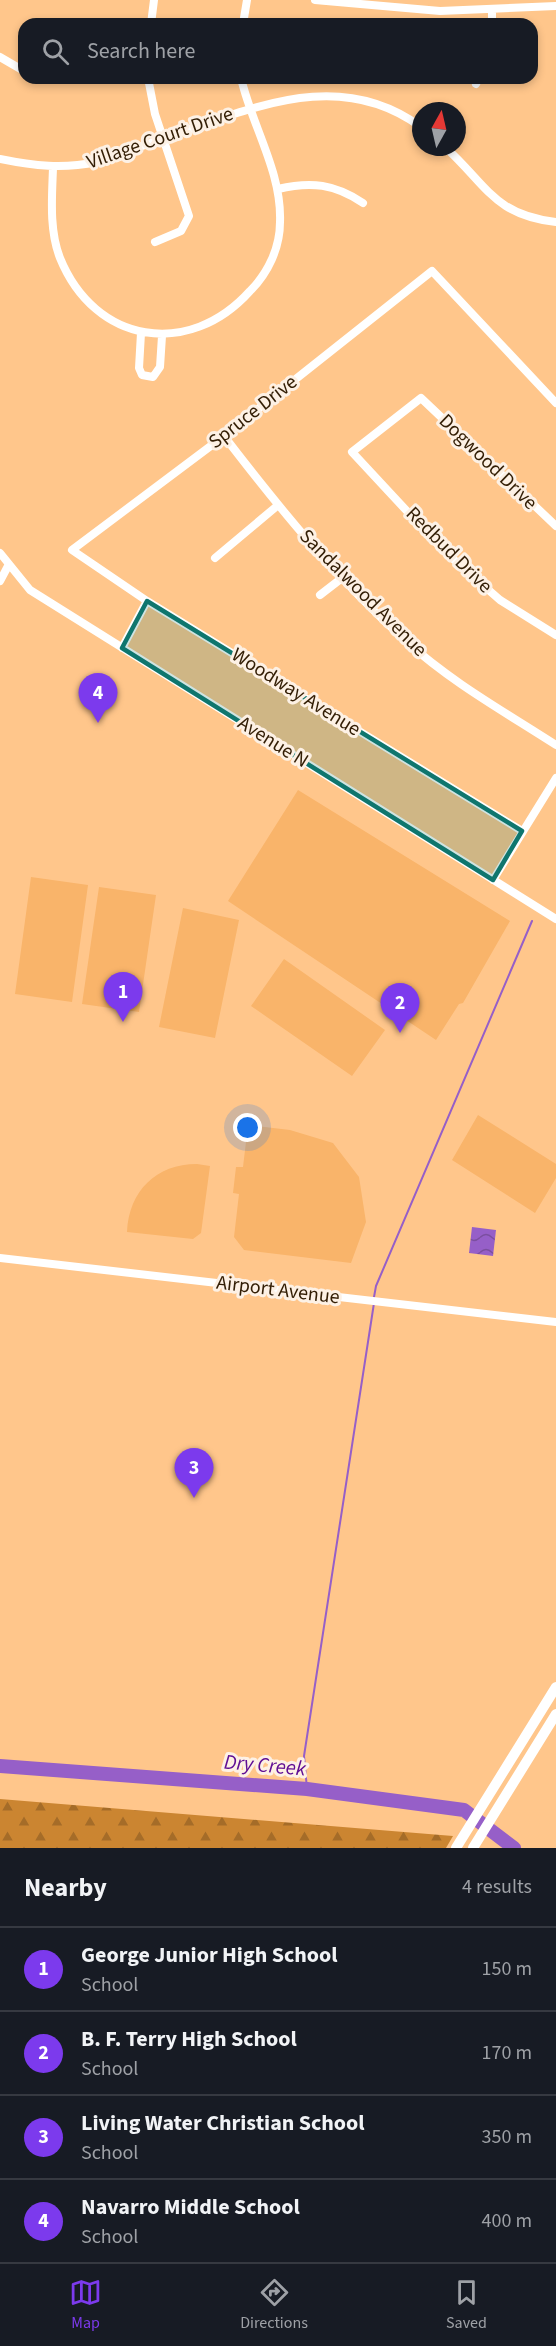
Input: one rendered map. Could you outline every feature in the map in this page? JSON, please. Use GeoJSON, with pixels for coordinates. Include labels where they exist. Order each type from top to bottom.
{"type":"FeatureCollection","features":[{"type":"Feature","properties":{"kind":"main road"},"geometry":{"type":"LineString","coordinates":[[456,1848],[556,1687]]}},
{"type":"Feature","properties":{"kind":"main road"},"geometry":{"type":"LineString","coordinates":[[472,1848],[556,1714]]}},
{"type":"Feature","properties":{"kind":"street"},"geometry":{"type":"LineString","coordinates":[[152,18],[154,0]]}},
{"type":"Feature","properties":{"kind":"street"},"geometry":{"type":"LineString","coordinates":[[244,18],[247,0]]}},
{"type":"Feature","properties":{"kind":"street"},"geometry":{"type":"LineString","coordinates":[[315,0],[492,9],[556,6]]}},
{"type":"Feature","properties":{"kind":"street"},"geometry":{"type":"LineString","coordinates":[[492,9],[492,18]]}},
{"type":"Feature","properties":{"kind":"street"},"geometry":{"type":"LineString","coordinates":[[0,57],[18,67]]}},
{"type":"Feature","properties":{"kind":"street"},"geometry":{"type":"LineString","coordinates":[[149,84],[163,139],[189,216],[180,231],[155,242]]}},
{"type":"Feature","properties":{"kind":"street"},"geometry":{"type":"LineString","coordinates":[[53,168],[53,224],[56,245],[68,274],[95,308],[113,321],[141,333],[162,336],[199,328],[236,305],[256,286],[273,256],[278,239],[278,189],[243,84]]}},
{"type":"Feature","properties":{"kind":"street","name":"Village Court Drive"},"geometry":{"type":"LineString","coordinates":[[0,159],[53,168],[97,162],[249,108],[301,96],[345,97],[389,110],[412,122]]}},
{"type":"Feature","properties":{"kind":"street"},"geometry":{"type":"LineString","coordinates":[[453,156],[494,199],[513,212],[530,219],[556,222]]}},
{"type":"Feature","properties":{"kind":"street"},"geometry":{"type":"LineString","coordinates":[[278,189],[320,184],[348,193],[363,203]]}},
{"type":"Feature","properties":{"kind":"street","name":"Spruce Drive"},"geometry":{"type":"LineString","coordinates":[[72,550],[224,436],[432,271],[556,403]]}},
{"type":"Feature","properties":{"kind":"street"},"geometry":{"type":"LineString","coordinates":[[141,333],[139,368],[142,375],[148,378],[153,377],[160,367],[162,336]]}},
{"type":"Feature","properties":{"kind":"street","name":"Dogwood Drive"},"geometry":{"type":"LineString","coordinates":[[352,452],[421,398],[556,526]]}},
{"type":"Feature","properties":{"kind":"street","name":"Sandalwood Avenue"},"geometry":{"type":"LineString","coordinates":[[224,436],[277,506],[342,578],[406,642],[466,688],[556,745]]}},
{"type":"Feature","properties":{"kind":"street","name":"Redbud Drive"},"geometry":{"type":"LineString","coordinates":[[352,452],[444,551],[500,600],[556,635]]}},
{"type":"Feature","properties":{"kind":"street"},"geometry":{"type":"LineString","coordinates":[[214,558],[277,506]]}},
{"type":"Feature","properties":{"kind":"street","name":"Woodway Avenue"},"geometry":{"type":"LineString","coordinates":[[72,550],[147,601],[522,831]]}},
{"type":"Feature","properties":{"kind":"street","name":"Avenue N"},"geometry":{"type":"LineString","coordinates":[[0,553],[8,566],[30,590],[554,918]]}},
{"type":"Feature","properties":{"kind":"street"},"geometry":{"type":"LineString","coordinates":[[0,581],[8,566]]}},
{"type":"Feature","properties":{"kind":"street"},"geometry":{"type":"LineString","coordinates":[[320,595],[342,578]]}},
{"type":"Feature","properties":{"kind":"street"},"geometry":{"type":"LineString","coordinates":[[122,648],[147,601]]}},
{"type":"Feature","properties":{"kind":"street"},"geometry":{"type":"LineString","coordinates":[[493,880],[556,777]]}},
{"type":"Feature","properties":{"kind":"street","name":"Airport Avenue"},"geometry":{"type":"LineString","coordinates":[[0,1258],[556,1322]]}},
{"type":"Feature","properties":{"kind":"highlighted area"},"geometry":{"type":"Polygon","coordinates":[[[147,601],[522,831],[493,880],[122,648],[147,601]]]}},
{"type":"Feature","properties":{"kind":"green space"},"geometry":{"type":"Polygon","coordinates":[[[0,1799],[453,1836],[446,1848],[0,1848],[0,1799]]]}},
{"type":"Feature","properties":{"kind":"shaded area"},"geometry":{"type":"Polygon","coordinates":[[[298,790],[510,921],[463,1003],[459,1004],[436,1040],[228,901],[298,790]]]}},
{"type":"Feature","properties":{"kind":"shaded area"},"geometry":{"type":"Polygon","coordinates":[[[31,877],[88,885],[72,1002],[15,994],[31,877]]]}},
{"type":"Feature","properties":{"kind":"shaded area"},"geometry":{"type":"Polygon","coordinates":[[[99,887],[156,895],[139,1012],[82,1004],[99,887]]]}},
{"type":"Feature","properties":{"kind":"shaded area"},"geometry":{"type":"Polygon","coordinates":[[[183,908],[239,920],[215,1038],[159,1027],[183,908]]]}},
{"type":"Feature","properties":{"kind":"shaded area"},"geometry":{"type":"Polygon","coordinates":[[[284,959],[385,1030],[352,1076],[251,1006],[284,959]]]}},
{"type":"Feature","properties":{"kind":"shaded area"},"geometry":{"type":"Polygon","coordinates":[[[478,1115],[556,1164],[556,1178],[535,1213],[452,1160],[478,1115]]]}},
{"type":"Feature","properties":{"kind":"shaded area"},"geometry":{"type":"Polygon","coordinates":[[[248,1125],[290,1130],[333,1143],[359,1177],[366,1222],[351,1263],[244,1250],[234,1237],[239,1194],[233,1193],[236,1167],[243,1167],[248,1125]]]}},
{"type":"Feature","properties":{"kind":"shaded area"},"geometry":{"type":"Polygon","coordinates":[[[197,1164],[210,1166],[201,1233],[193,1239],[127,1232],[133,1204],[147,1183],[169,1169],[197,1164]]]}},
{"type":"Feature","properties":{"kind":"water"},"geometry":{"type":"Polygon","coordinates":[[[472,1227],[496,1230],[493,1256],[469,1253],[472,1227]]]}},
{"type":"Feature","properties":{"kind":"waterway"},"geometry":{"type":"LineString","coordinates":[[374,1297],[376,1286],[532,921]]}},
{"type":"Feature","properties":{"kind":"waterway"},"geometry":{"type":"LineString","coordinates":[[307,1789],[304,1756],[374,1303]]}},
{"type":"Feature","properties":{"kind":"waterway","name":"Dry Creek"},"geometry":{"type":"LineString","coordinates":[[0,1766],[307,1789],[464,1810],[514,1848]]}},
{"type":"Feature","properties":{"kind":"place","name":"Navarro Middle School"},"geometry":{"type":"Point","coordinates":[98,723]}},
{"type":"Feature","properties":{"kind":"place","name":"George Junior High School"},"geometry":{"type":"Point","coordinates":[123,1022]}},
{"type":"Feature","properties":{"kind":"place","name":"B. F. Terry High School"},"geometry":{"type":"Point","coordinates":[400,1033]}},
{"type":"Feature","properties":{"kind":"place","name":"Living Water Christian School"},"geometry":{"type":"Point","coordinates":[194,1498]}}]}
